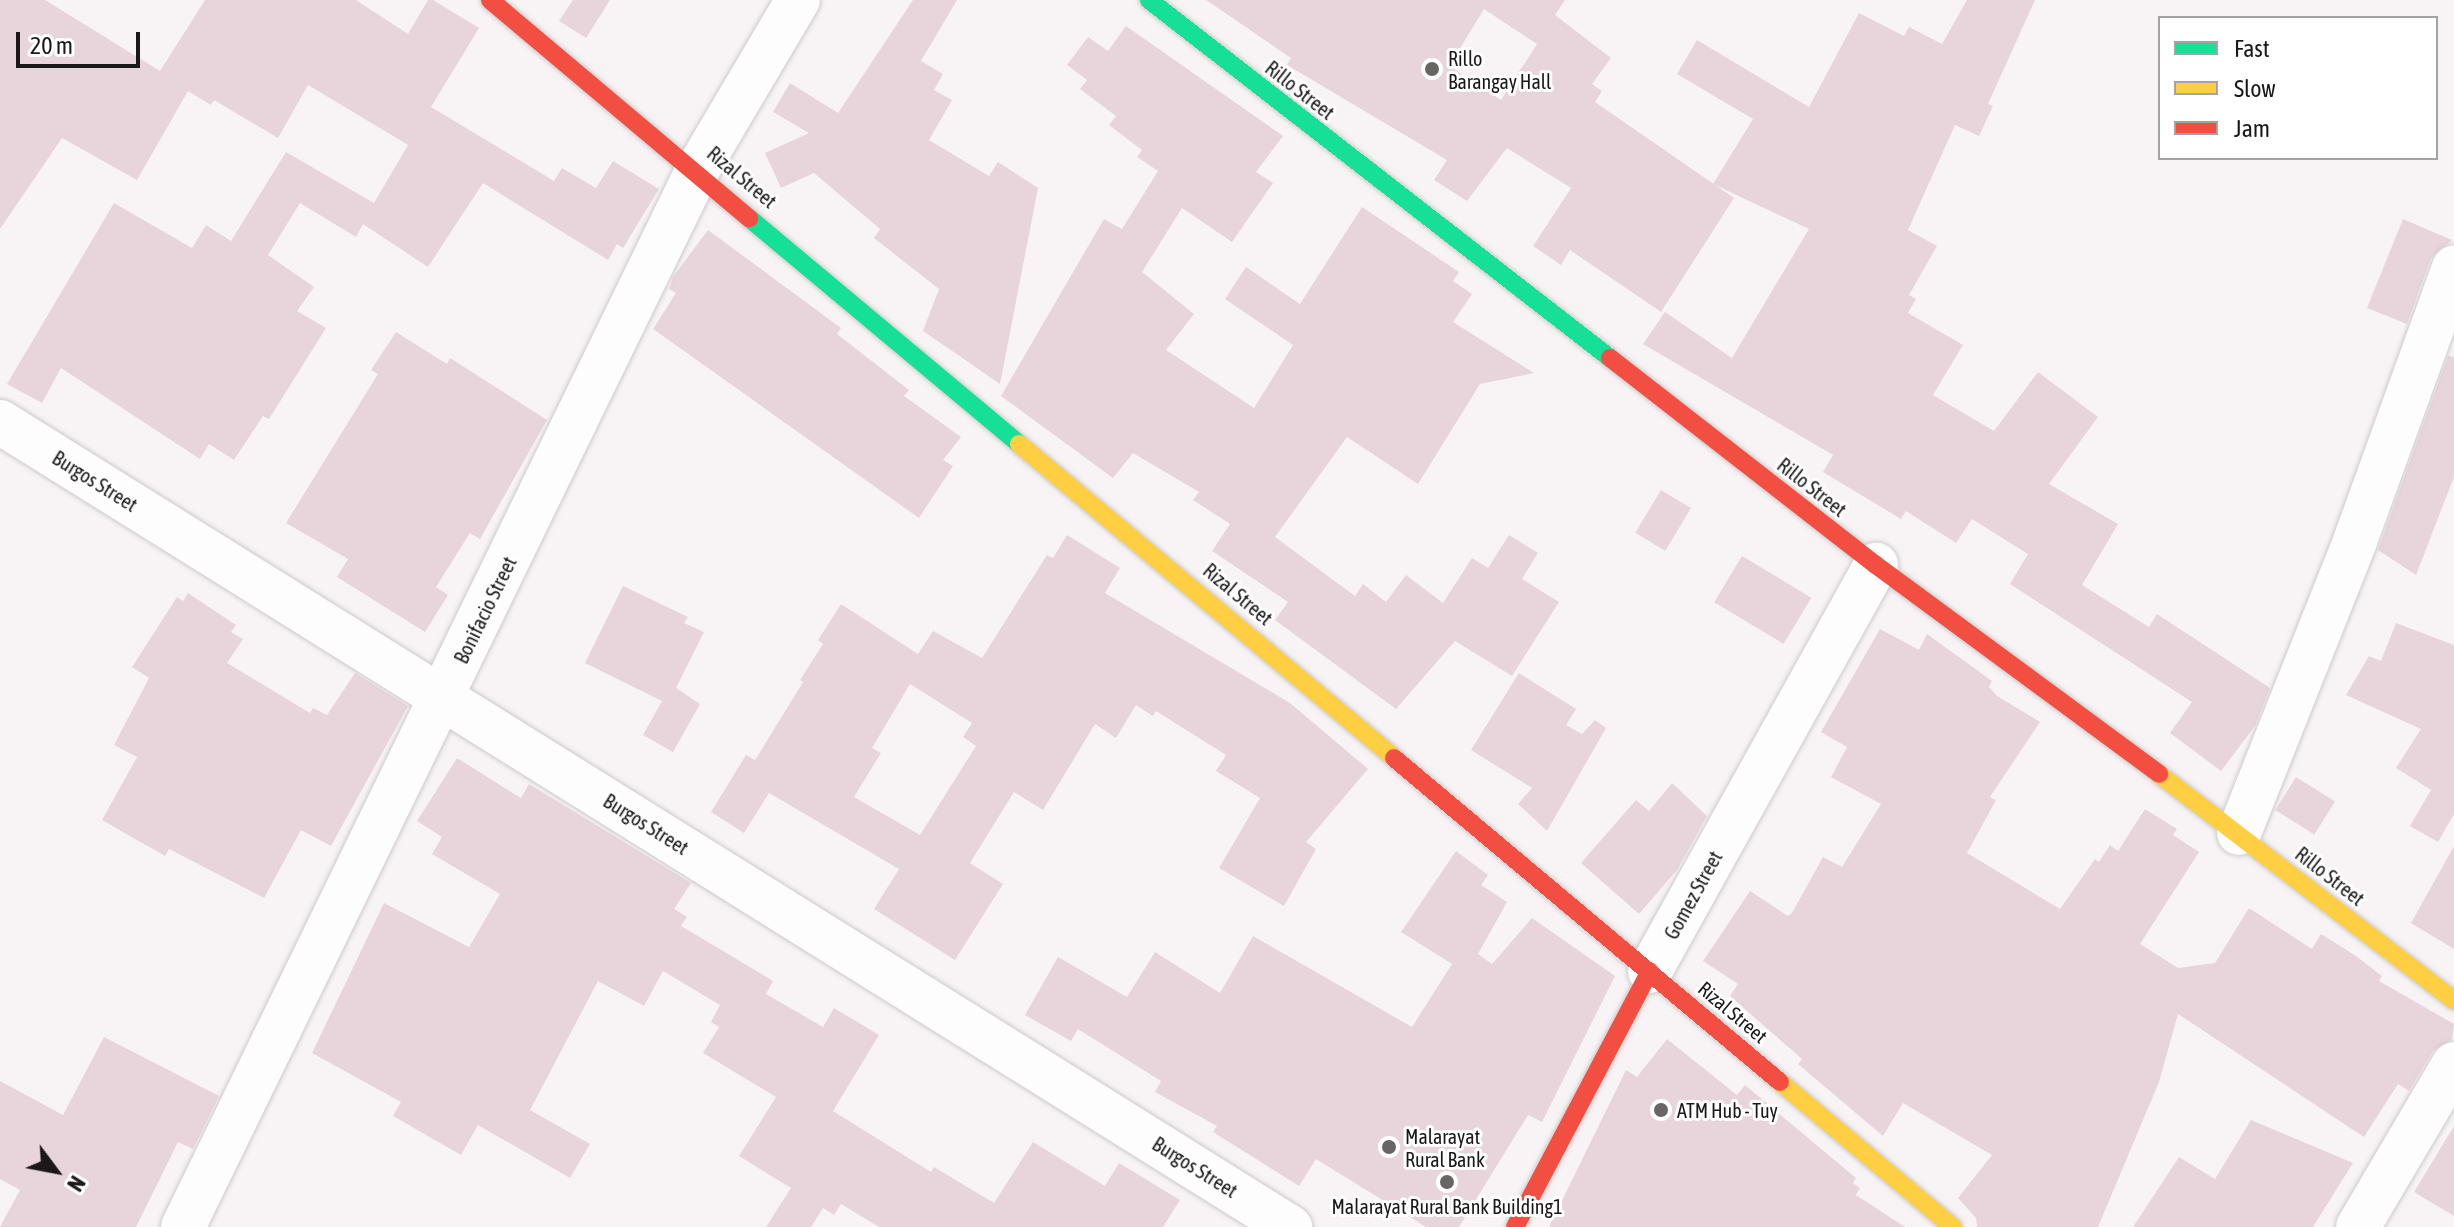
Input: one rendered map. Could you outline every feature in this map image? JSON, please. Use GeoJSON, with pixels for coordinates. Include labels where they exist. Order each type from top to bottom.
{"type":"FeatureCollection","features":[{"type":"Feature","properties":{"kind":"street","name":"Rizal Street"},"geometry":{"type":"LineString","coordinates":[[490,0],[698,169],[1953,1227]]}},
{"type":"Feature","properties":{"kind":"street","name":"Bonifacio Street"},"geometry":{"type":"LineString","coordinates":[[183,1227],[698,169],[798,0]]}},
{"type":"Feature","properties":{"kind":"street","name":"Rillo Street"},"geometry":{"type":"LineString","coordinates":[[1149,0],[1876,565],[2239,833],[2454,1000]]}},
{"type":"Feature","properties":{"kind":"street"},"geometry":{"type":"LineString","coordinates":[[2239,833],[2355,541],[2454,267]]}},
{"type":"Feature","properties":{"kind":"street","name":"Burgos Street"},"geometry":{"type":"LineString","coordinates":[[0,422],[1290,1227]]}},
{"type":"Feature","properties":{"kind":"street","name":"Gomez Street"},"geometry":{"type":"LineString","coordinates":[[1515,1227],[1650,971],[1876,565]]}},
{"type":"Feature","properties":{"kind":"street"},"geometry":{"type":"LineString","coordinates":[[2358,1227],[2454,1064]]}},
{"type":"Feature","properties":{"kind":"building"},"geometry":{"type":"Polygon","coordinates":[[[0,0],[45,0],[160,71],[205,0],[356,0],[408,34],[428,0],[433,0],[479,28],[431,107],[554,181],[562,168],[596,188],[613,161],[659,189],[623,248],[617,244],[608,260],[483,183],[428,267],[363,224],[356,237],[300,203],[268,255],[314,287],[297,311],[326,328],[269,419],[263,416],[234,460],[209,444],[200,459],[61,368],[42,403],[7,384],[114,203],[192,248],[206,225],[231,241],[286,152],[374,203],[408,145],[308,85],[278,138],[214,100],[211,105],[188,91],[137,180],[62,138],[0,229],[0,0]]]}},
{"type":"Feature","properties":{"kind":"building"},"geometry":{"type":"Polygon","coordinates":[[[573,0],[610,0],[586,38],[559,21],[573,0]]]}},
{"type":"Feature","properties":{"kind":"building"},"geometry":{"type":"Polygon","coordinates":[[[913,0],[957,0],[921,61],[943,74],[934,90],[952,100],[929,140],[989,176],[998,162],[1038,188],[1000,384],[923,331],[939,289],[874,238],[880,229],[814,173],[781,188],[765,153],[809,133],[773,112],[790,83],[838,113],[913,0]]]}},
{"type":"Feature","properties":{"kind":"building"},"geometry":{"type":"Polygon","coordinates":[[[1206,0],[1565,0],[1555,15],[1611,58],[1592,84],[1602,91],[1595,102],[1734,198],[1661,312],[1570,250],[1561,265],[1533,246],[1571,188],[1507,148],[1467,201],[1434,180],[1447,160],[1287,65],[1291,58],[1206,0]],[[1484,9],[1449,66],[1501,100],[1537,44],[1484,9]]]}},
{"type":"Feature","properties":{"kind":"building"},"geometry":{"type":"Polygon","coordinates":[[[1967,0],[2035,0],[1988,104],[1993,106],[1979,136],[1955,125],[1908,230],[1937,246],[1909,295],[1916,299],[1908,313],[1963,345],[1933,395],[1994,431],[2038,372],[2098,417],[2049,484],[2118,524],[2082,585],[2149,627],[2157,614],[2270,688],[2255,726],[2221,771],[2170,733],[2192,702],[2010,584],[2028,554],[1972,519],[1956,543],[1906,511],[1901,519],[1823,472],[1833,455],[1643,344],[1665,312],[1732,358],[1809,229],[1713,184],[1753,119],[1677,74],[1697,40],[1809,107],[1859,13],[1904,36],[1909,27],[1942,44],[1967,0]]]}},
{"type":"Feature","properties":{"kind":"building"},"geometry":{"type":"Polygon","coordinates":[[[1126,26],[1283,136],[1256,172],[1273,183],[1232,242],[1182,208],[1142,272],[1194,314],[1166,350],[1254,408],[1293,345],[1225,299],[1246,267],[1300,304],[1362,207],[1459,272],[1453,281],[1472,294],[1453,322],[1534,373],[1480,384],[1418,484],[1347,437],[1275,537],[1355,596],[1363,584],[1386,602],[1406,575],[1443,603],[1472,558],[1488,568],[1509,535],[1538,553],[1522,579],[1559,602],[1512,676],[1455,641],[1396,709],[1275,620],[1288,602],[1212,551],[1230,524],[1193,500],[1199,492],[1133,453],[1113,478],[1001,396],[1104,219],[1122,229],[1158,171],[1137,157],[1142,150],[1109,125],[1116,116],[1080,89],[1087,80],[1067,65],[1088,37],[1108,51],[1126,26]]]}},
{"type":"Feature","properties":{"kind":"building"},"geometry":{"type":"Polygon","coordinates":[[[2403,219],[2452,240],[2431,258],[2407,324],[2367,308],[2403,219]]]}},
{"type":"Feature","properties":{"kind":"building"},"geometry":{"type":"Polygon","coordinates":[[[708,230],[841,328],[837,334],[909,390],[904,396],[961,437],[943,460],[953,466],[919,518],[653,329],[676,293],[669,289],[673,277],[708,230]]]}},
{"type":"Feature","properties":{"kind":"building"},"geometry":{"type":"Polygon","coordinates":[[[396,332],[447,364],[450,358],[547,420],[480,539],[470,533],[436,587],[448,595],[425,632],[337,577],[348,559],[286,523],[378,374],[371,370],[396,332]]]}},
{"type":"Feature","properties":{"kind":"building"},"geometry":{"type":"Polygon","coordinates":[[[2448,356],[2454,357],[2454,477],[2416,575],[2378,550],[2448,356]]]}},
{"type":"Feature","properties":{"kind":"building"},"geometry":{"type":"Polygon","coordinates":[[[1661,490],[1691,508],[1665,551],[1635,533],[1661,490]]]}},
{"type":"Feature","properties":{"kind":"building"},"geometry":{"type":"Polygon","coordinates":[[[1067,535],[1120,568],[1105,593],[1290,703],[1368,769],[1306,842],[1316,849],[1284,906],[1219,868],[1260,798],[1216,771],[1226,755],[1156,711],[1153,716],[1136,705],[1116,738],[1095,724],[1043,810],[1014,792],[970,863],[1003,884],[955,960],[874,909],[899,869],[769,793],[744,833],[711,812],[746,755],[755,760],[803,682],[800,680],[823,644],[818,640],[841,604],[918,654],[933,631],[982,658],[1047,555],[1053,558],[1067,535]],[[910,684],[872,748],[881,753],[854,797],[920,835],[976,746],[963,737],[972,723],[910,684]]]}},
{"type":"Feature","properties":{"kind":"building"},"geometry":{"type":"Polygon","coordinates":[[[1742,556],[1811,598],[1784,644],[1714,602],[1742,556]]]}},
{"type":"Feature","properties":{"kind":"building"},"geometry":{"type":"Polygon","coordinates":[[[623,586],[688,617],[684,623],[704,632],[676,688],[700,704],[673,752],[643,735],[662,701],[585,663],[623,586]]]}},
{"type":"Feature","properties":{"kind":"building"},"geometry":{"type":"Polygon","coordinates":[[[188,593],[236,625],[231,632],[243,639],[227,663],[310,713],[313,708],[327,715],[355,673],[408,706],[331,846],[301,830],[264,898],[169,849],[165,856],[102,820],[137,757],[114,745],[149,678],[132,667],[177,597],[183,601],[188,593]]]}},
{"type":"Feature","properties":{"kind":"building"},"geometry":{"type":"Polygon","coordinates":[[[2396,623],[2454,645],[2454,814],[2438,842],[2410,826],[2431,790],[2396,768],[2421,729],[2346,695],[2369,656],[2381,661],[2396,623]]]}},
{"type":"Feature","properties":{"kind":"building"},"geometry":{"type":"Polygon","coordinates":[[[1880,629],[1919,650],[1927,634],[1992,681],[1989,687],[1997,696],[2040,722],[1990,797],[1996,800],[1967,853],[2060,909],[2095,859],[2099,862],[2110,845],[2118,851],[2145,809],[2177,829],[2173,835],[2199,852],[2140,944],[2178,968],[2215,963],[2249,908],[2312,949],[2321,934],[2356,956],[2382,976],[2379,981],[2454,1024],[2452,1039],[2433,1051],[2409,1091],[2398,1084],[2364,1137],[2178,1014],[2159,1082],[2098,1227],[1977,1227],[1976,1218],[1958,1198],[1992,1155],[1903,1103],[1883,1136],[1798,1064],[1802,1059],[1730,996],[1738,984],[1703,961],[1750,891],[1788,916],[1792,913],[1823,857],[1842,867],[1881,804],[1831,777],[1847,747],[1821,732],[1880,629]]]}},
{"type":"Feature","properties":{"kind":"building"},"geometry":{"type":"Polygon","coordinates":[[[1519,673],[1576,709],[1566,725],[1582,734],[1595,720],[1606,728],[1547,831],[1518,804],[1532,788],[1471,750],[1519,673]]]}},
{"type":"Feature","properties":{"kind":"building"},"geometry":{"type":"Polygon","coordinates":[[[457,758],[521,798],[529,784],[691,883],[674,909],[687,917],[681,926],[773,981],[766,994],[823,1027],[834,1008],[879,1035],[833,1111],[931,1172],[934,1167],[994,1203],[1033,1142],[1105,1186],[1119,1163],[1180,1200],[1163,1227],[879,1227],[841,1204],[834,1215],[823,1208],[811,1227],[766,1227],[791,1188],[739,1156],[776,1097],[703,1053],[719,1027],[711,1022],[720,1005],[663,971],[644,1006],[598,981],[530,1110],[590,1144],[570,1178],[478,1125],[461,1155],[393,1116],[401,1102],[312,1053],[384,903],[469,947],[500,894],[432,854],[442,837],[417,821],[457,758]]]}},
{"type":"Feature","properties":{"kind":"building"},"geometry":{"type":"Polygon","coordinates":[[[2296,777],[2335,801],[2314,834],[2275,810],[2296,777]]]}},
{"type":"Feature","properties":{"kind":"building"},"geometry":{"type":"Polygon","coordinates":[[[1672,783],[1707,816],[1677,870],[1639,914],[1581,863],[1636,800],[1649,811],[1672,783]]]}},
{"type":"Feature","properties":{"kind":"building"},"geometry":{"type":"Polygon","coordinates":[[[2454,846],[2454,949],[2411,923],[2454,846]]]}},
{"type":"Feature","properties":{"kind":"building"},"geometry":{"type":"Polygon","coordinates":[[[1456,851],[1488,875],[1481,885],[1507,902],[1478,954],[1492,964],[1532,918],[1615,976],[1542,1122],[1528,1115],[1459,1227],[1426,1227],[1316,1159],[1299,1186],[1213,1132],[1217,1126],[1155,1092],[1161,1081],[1078,1029],[1071,1041],[1025,1015],[1058,957],[1127,997],[1155,952],[1220,993],[1253,936],[1412,1027],[1452,964],[1401,932],[1456,851]]]}},
{"type":"Feature","properties":{"kind":"building"},"geometry":{"type":"Polygon","coordinates":[[[104,1037],[219,1096],[193,1149],[178,1142],[136,1227],[0,1227],[20,1190],[0,1179],[0,1081],[63,1115],[104,1037]]]}},
{"type":"Feature","properties":{"kind":"building"},"geometry":{"type":"Polygon","coordinates":[[[1667,1039],[1737,1095],[1745,1085],[1856,1178],[1853,1183],[1860,1188],[1856,1195],[1905,1227],[1549,1227],[1626,1070],[1637,1077],[1667,1039]]]}},
{"type":"Feature","properties":{"kind":"building"},"geometry":{"type":"Polygon","coordinates":[[[2251,1120],[2353,1163],[2313,1227],[2133,1227],[2179,1157],[2215,1179],[2251,1120]]]}},
{"type":"Feature","properties":{"kind":"building"},"geometry":{"type":"Polygon","coordinates":[[[2454,1126],[2454,1216],[2414,1192],[2454,1126]]]}},
{"type":"Feature","properties":{"kind":"traffic: fast"},"geometry":{"type":"LineString","coordinates":[[1149,0],[1610,358]]}},
{"type":"Feature","properties":{"kind":"traffic: fast"},"geometry":{"type":"LineString","coordinates":[[749,218],[1019,444]]}},
{"type":"Feature","properties":{"kind":"traffic: slow"},"geometry":{"type":"LineString","coordinates":[[1019,444],[1394,758]]}},
{"type":"Feature","properties":{"kind":"traffic: slow"},"geometry":{"type":"LineString","coordinates":[[2159,774],[2454,1000]]}},
{"type":"Feature","properties":{"kind":"traffic: slow"},"geometry":{"type":"LineString","coordinates":[[1780,1082],[1953,1227]]}},
{"type":"Feature","properties":{"kind":"traffic: jam"},"geometry":{"type":"LineString","coordinates":[[490,0],[749,218]]}},
{"type":"Feature","properties":{"kind":"traffic: jam"},"geometry":{"type":"LineString","coordinates":[[1610,358],[1876,565],[2159,774]]}},
{"type":"Feature","properties":{"kind":"traffic: jam"},"geometry":{"type":"LineString","coordinates":[[1394,758],[1780,1082]]}},
{"type":"Feature","properties":{"kind":"traffic: jam"},"geometry":{"type":"LineString","coordinates":[[1515,1227],[1650,971]]}},
{"type":"Feature","properties":{"kind":"place","name":"Rillo Barangay Hall"},"geometry":{"type":"Point","coordinates":[1432,69]}},
{"type":"Feature","properties":{"kind":"place","name":"ATM Hub - Tuy"},"geometry":{"type":"Point","coordinates":[1661,1110]}},
{"type":"Feature","properties":{"kind":"place","name":"Malarayat Rural Bank"},"geometry":{"type":"Point","coordinates":[1389,1147]}},
{"type":"Feature","properties":{"kind":"place","name":"Malarayat Rural Bank Building1"},"geometry":{"type":"Point","coordinates":[1447,1182]}}]}
